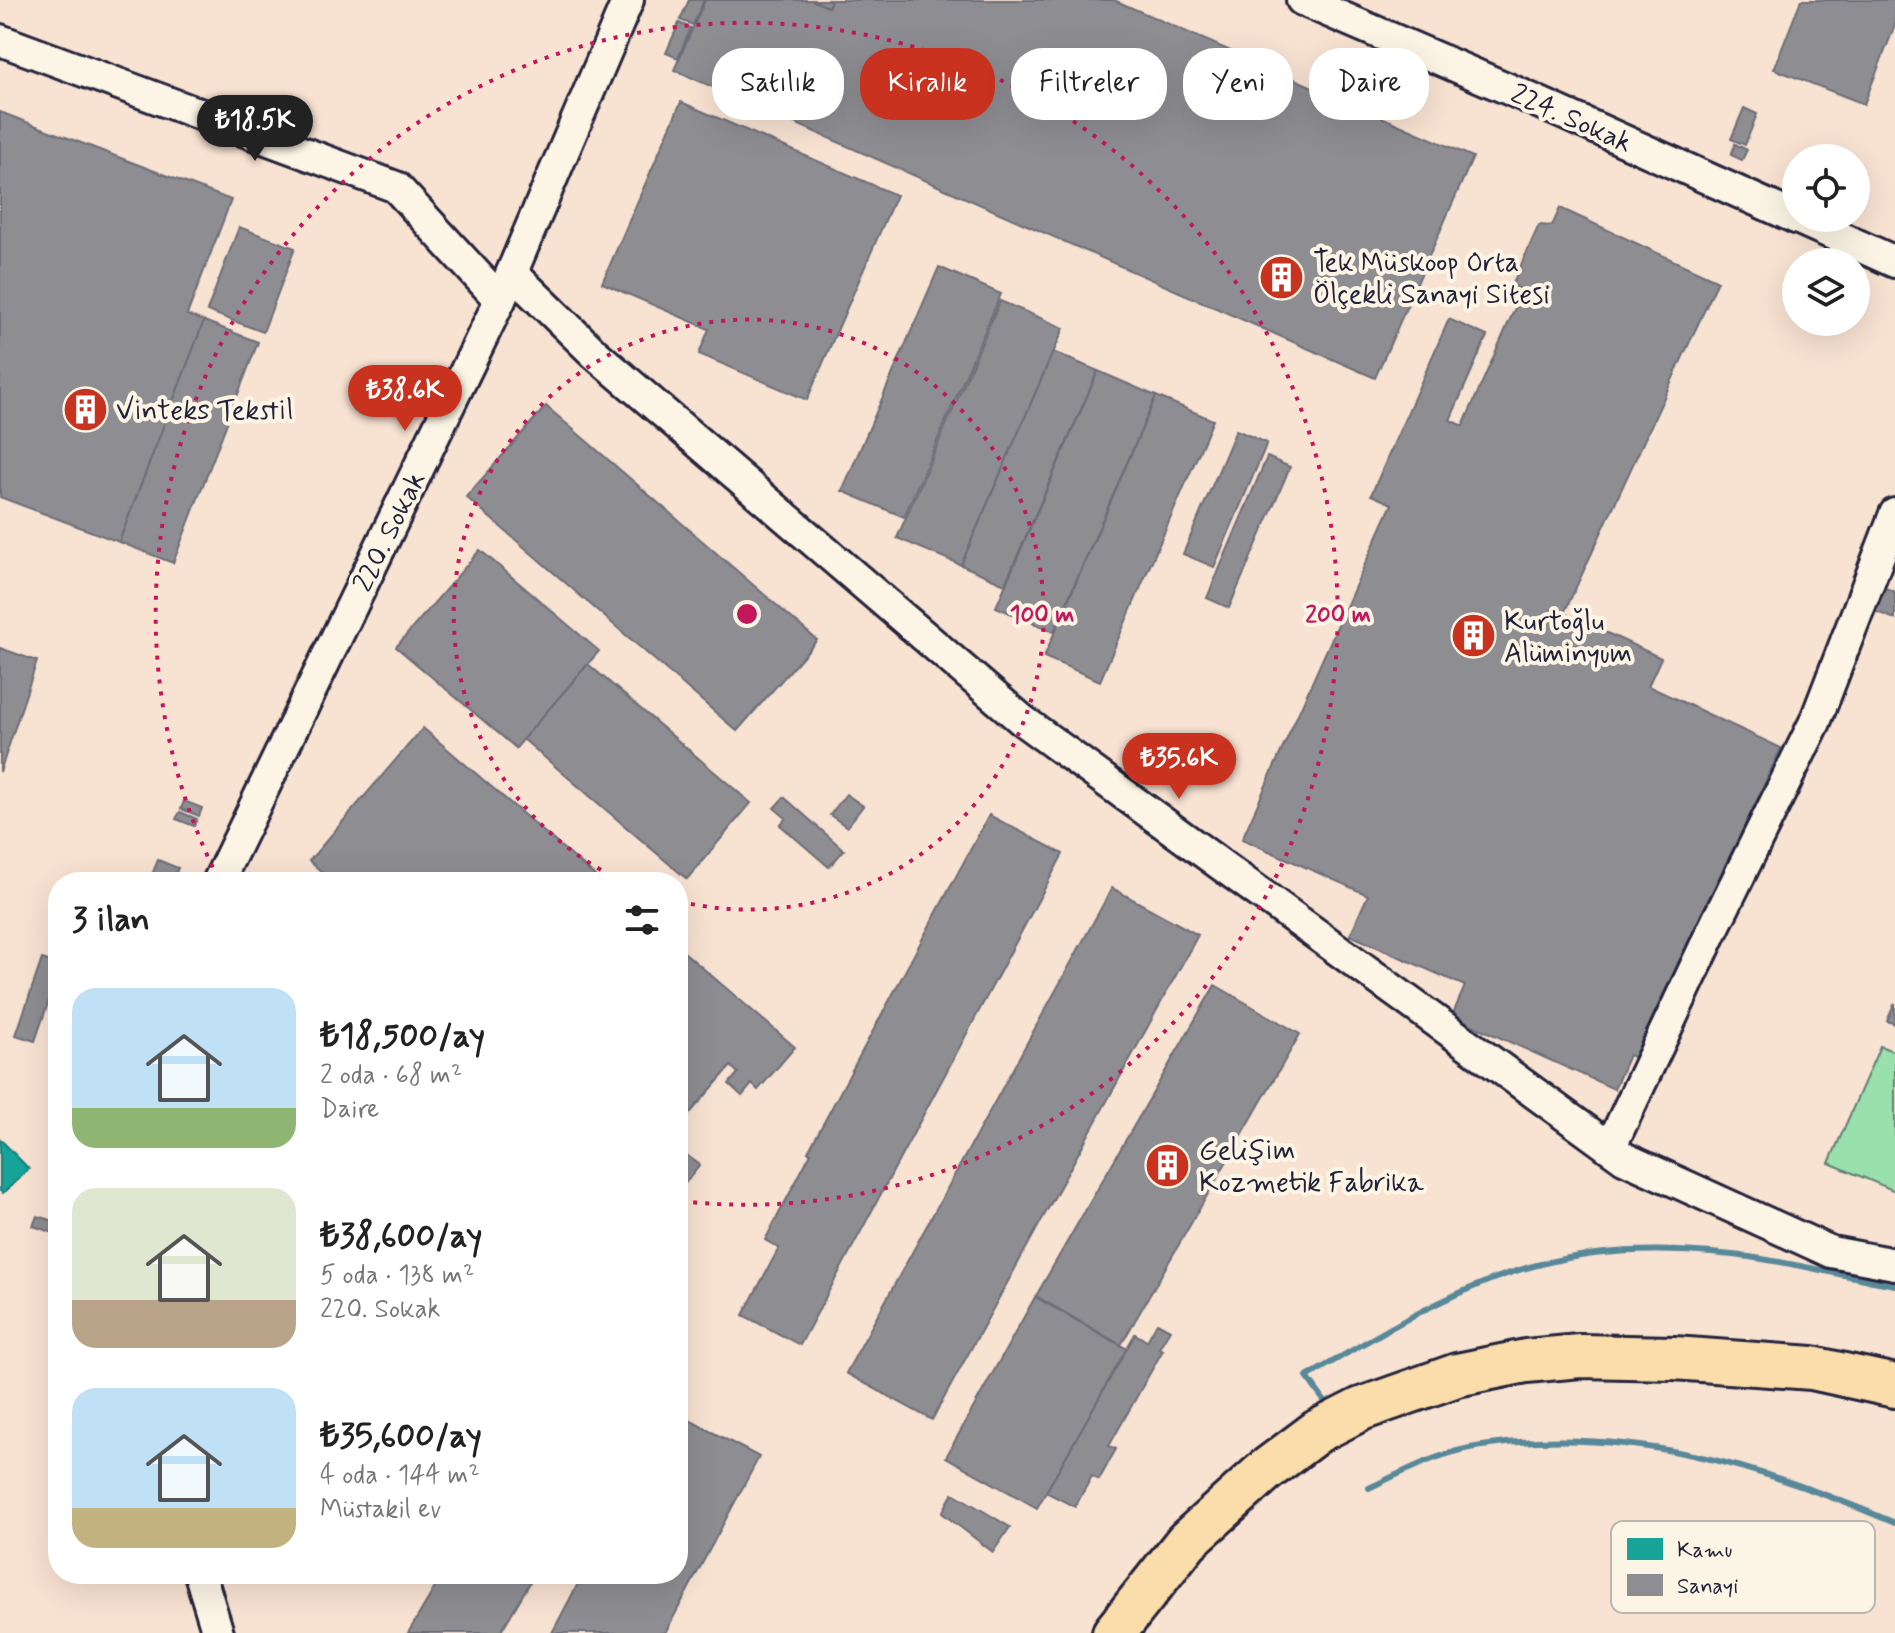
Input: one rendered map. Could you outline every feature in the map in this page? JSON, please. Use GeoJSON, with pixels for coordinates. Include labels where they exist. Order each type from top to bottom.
{"type":"FeatureCollection","features":[{"type":"Feature","properties":{"kind":"highway"},"geometry":{"type":"LineString","coordinates":[[1114,1633],[1187,1541],[1266,1470],[1318,1431],[1361,1409],[1457,1375],[1526,1361],[1580,1356],[1674,1358],[1812,1368],[1895,1386]]}},
{"type":"Feature","properties":{"kind":"street","name":"220. Sokak"},"geometry":{"type":"LineString","coordinates":[[223,872],[506,286],[628,0]]}},
{"type":"Feature","properties":{"kind":"street","name":"224. Sokak"},"geometry":{"type":"LineString","coordinates":[[1302,0],[1782,212]]}},
{"type":"Feature","properties":{"kind":"street"},"geometry":{"type":"LineString","coordinates":[[0,40],[396,187],[506,286],[594,353],[1022,720],[1610,1148],[1624,1158],[1831,1252],[1895,1264]]}},
{"type":"Feature","properties":{"kind":"street","name":"224. Sokak"},"geometry":{"type":"LineString","coordinates":[[1828,232],[1895,262]]}},
{"type":"Feature","properties":{"kind":"street"},"geometry":{"type":"LineString","coordinates":[[1610,1148],[1815,722],[1895,514]]}},
{"type":"Feature","properties":{"kind":"street"},"geometry":{"type":"LineString","coordinates":[[203,1584],[218,1633]]}},
{"type":"Feature","properties":{"kind":"green space"},"geometry":{"type":"Polygon","coordinates":[[[1880,1046],[1895,1052],[1895,1191],[1829,1163],[1880,1046]]]}},
{"type":"Feature","properties":{"kind":"building: Kamu"},"geometry":{"type":"Polygon","coordinates":[[[0,1139],[29,1169],[3,1193],[0,1191],[0,1139]]]}},
{"type":"Feature","properties":{"kind":"building: Sanayi"},"geometry":{"type":"Polygon","coordinates":[[[689,0],[704,0],[693,25],[680,20],[689,0]]]}},
{"type":"Feature","properties":{"kind":"building: Sanayi","name":"Tek Müskoop Orta Ölçekli Sanayi Sitesi"},"geometry":{"type":"Polygon","coordinates":[[[705,0],[812,0],[828,7],[831,0],[1114,0],[1224,48],[1183,48],[1183,120],[1293,120],[1293,78],[1309,85],[1309,120],[1388,120],[1473,157],[1375,378],[788,120],[844,120],[844,48],[712,48],[712,87],[674,70],[705,0]]]}},
{"type":"Feature","properties":{"kind":"building: Sanayi"},"geometry":{"type":"Polygon","coordinates":[[[812,0],[831,0],[828,7],[812,0]]]}},
{"type":"Feature","properties":{"kind":"building: Sanayi"},"geometry":{"type":"Polygon","coordinates":[[[1801,0],[1895,0],[1895,25],[1864,104],[1774,69],[1801,0]]]}},
{"type":"Feature","properties":{"kind":"building: Sanayi"},"geometry":{"type":"Polygon","coordinates":[[[679,23],[691,28],[678,58],[666,53],[679,23]]]}},
{"type":"Feature","properties":{"kind":"building: Sanayi"},"geometry":{"type":"Polygon","coordinates":[[[681,102],[712,115],[712,120],[723,120],[896,195],[807,400],[699,354],[709,329],[602,283],[681,102]]]}},
{"type":"Feature","properties":{"kind":"building: Sanayi"},"geometry":{"type":"Polygon","coordinates":[[[1744,108],[1757,114],[1745,145],[1731,139],[1744,108]]]}},
{"type":"Feature","properties":{"kind":"building: Sanayi","name":"Vinteks Tekstil"},"geometry":{"type":"Polygon","coordinates":[[[0,112],[231,200],[187,315],[204,321],[119,542],[0,497],[0,112]]]}},
{"type":"Feature","properties":{"kind":"building: Sanayi"},"geometry":{"type":"Polygon","coordinates":[[[1735,144],[1747,150],[1742,160],[1731,155],[1735,144]]]}},
{"type":"Feature","properties":{"kind":"building: Sanayi","name":"Kurtoğlu Alüminyum"},"geometry":{"type":"Polygon","coordinates":[[[1560,208],[1718,281],[1564,613],[1661,658],[1648,686],[1781,748],[1699,925],[1661,1069],[1629,1055],[1614,1089],[1452,1016],[1465,986],[1350,935],[1368,895],[1242,839],[1392,504],[1371,495],[1449,319],[1487,336],[1450,420],[1463,426],[1523,290],[1512,285],[1539,225],[1552,226],[1560,208]]]}},
{"type":"Feature","properties":{"kind":"building: Sanayi"},"geometry":{"type":"Polygon","coordinates":[[[239,227],[295,248],[263,332],[207,311],[239,227]]]}},
{"type":"Feature","properties":{"kind":"building: Sanayi"},"geometry":{"type":"Polygon","coordinates":[[[939,267],[1001,294],[904,517],[842,491],[939,267]]]}},
{"type":"Feature","properties":{"kind":"building: Sanayi"},"geometry":{"type":"Polygon","coordinates":[[[1000,301],[1064,328],[961,565],[897,538],[1000,301]]]}},
{"type":"Feature","properties":{"kind":"building: Sanayi"},"geometry":{"type":"Polygon","coordinates":[[[204,321],[258,342],[173,563],[119,542],[204,321]]]}},
{"type":"Feature","properties":{"kind":"building: Sanayi"},"geometry":{"type":"Polygon","coordinates":[[[1053,352],[1098,371],[1005,584],[961,565],[1053,352]]]}},
{"type":"Feature","properties":{"kind":"building: Sanayi"},"geometry":{"type":"Polygon","coordinates":[[[1098,371],[1156,396],[1054,632],[996,607],[1098,371]]]}},
{"type":"Feature","properties":{"kind":"building: Sanayi"},"geometry":{"type":"Polygon","coordinates":[[[1156,396],[1213,420],[1100,681],[1044,657],[1156,396]]]}},
{"type":"Feature","properties":{"kind":"building: Sanayi"},"geometry":{"type":"Polygon","coordinates":[[[546,406],[817,640],[737,731],[466,497],[546,406]]]}},
{"type":"Feature","properties":{"kind":"building: Sanayi"},"geometry":{"type":"Polygon","coordinates":[[[1236,430],[1267,443],[1214,567],[1183,554],[1236,430]]]}},
{"type":"Feature","properties":{"kind":"building: Sanayi"},"geometry":{"type":"Polygon","coordinates":[[[1267,457],[1290,467],[1229,608],[1207,598],[1267,457]]]}},
{"type":"Feature","properties":{"kind":"building: Sanayi"},"geometry":{"type":"Polygon","coordinates":[[[480,550],[599,651],[516,748],[396,647],[480,550]]]}},
{"type":"Feature","properties":{"kind":"building: Sanayi"},"geometry":{"type":"Polygon","coordinates":[[[1878,585],[1895,592],[1895,619],[1869,609],[1878,585]]]}},
{"type":"Feature","properties":{"kind":"building: Sanayi"},"geometry":{"type":"Polygon","coordinates":[[[0,648],[37,661],[0,772],[0,648]]]}},
{"type":"Feature","properties":{"kind":"building: Sanayi"},"geometry":{"type":"Polygon","coordinates":[[[588,664],[751,803],[688,878],[688,872],[679,872],[523,739],[588,664]]]}},
{"type":"Feature","properties":{"kind":"building: Sanayi"},"geometry":{"type":"Polygon","coordinates":[[[423,728],[590,872],[322,872],[309,861],[423,728]]]}},
{"type":"Feature","properties":{"kind":"building: Sanayi"},"geometry":{"type":"Polygon","coordinates":[[[846,794],[863,806],[847,827],[830,815],[846,794]]]}},
{"type":"Feature","properties":{"kind":"building: Sanayi"},"geometry":{"type":"Polygon","coordinates":[[[784,797],[844,850],[829,867],[780,825],[786,818],[774,808],[784,797]]]}},
{"type":"Feature","properties":{"kind":"building: Sanayi"},"geometry":{"type":"Polygon","coordinates":[[[184,801],[202,808],[199,816],[181,809],[184,801]]]}},
{"type":"Feature","properties":{"kind":"building: Sanayi"},"geometry":{"type":"Polygon","coordinates":[[[180,812],[197,819],[194,826],[176,819],[180,812]]]}},
{"type":"Feature","properties":{"kind":"building: Sanayi"},"geometry":{"type":"Polygon","coordinates":[[[989,815],[1063,854],[800,1345],[743,1315],[779,1248],[765,1240],[811,1153],[808,1152],[989,815]]]}},
{"type":"Feature","properties":{"kind":"building: Sanayi"},"geometry":{"type":"Polygon","coordinates":[[[158,860],[178,868],[176,872],[153,872],[158,860]]]}},
{"type":"Feature","properties":{"kind":"building: Sanayi"},"geometry":{"type":"Polygon","coordinates":[[[1112,888],[1198,935],[932,1420],[846,1373],[1112,888]]]}},
{"type":"Feature","properties":{"kind":"building: Sanayi"},"geometry":{"type":"Polygon","coordinates":[[[688,956],[795,1047],[758,1090],[752,1084],[742,1096],[729,1084],[738,1073],[731,1066],[688,1115],[688,956]]]}},
{"type":"Feature","properties":{"kind":"building: Sanayi"},"geometry":{"type":"Polygon","coordinates":[[[42,959],[48,961],[48,1003],[35,1041],[16,1035],[42,959]]]}},
{"type":"Feature","properties":{"kind":"building: Sanayi","name":"Gelişim Kozmetik Fabrika"},"geometry":{"type":"Polygon","coordinates":[[[1215,985],[1300,1034],[1121,1345],[1036,1296],[1215,985]]]}},
{"type":"Feature","properties":{"kind":"building: Sanayi"},"geometry":{"type":"Polygon","coordinates":[[[1895,1003],[1895,1024],[1887,1021],[1895,1003]]]}},
{"type":"Feature","properties":{"kind":"building: Sanayi"},"geometry":{"type":"Polygon","coordinates":[[[688,1156],[700,1165],[688,1180],[688,1156]]]}},
{"type":"Feature","properties":{"kind":"building: Sanayi"},"geometry":{"type":"Polygon","coordinates":[[[37,1216],[48,1219],[48,1231],[33,1226],[37,1216]]]}},
{"type":"Feature","properties":{"kind":"building: Sanayi"},"geometry":{"type":"Polygon","coordinates":[[[1035,1297],[1127,1349],[1037,1508],[946,1457],[1035,1297]]]}},
{"type":"Feature","properties":{"kind":"building: Sanayi"},"geometry":{"type":"Polygon","coordinates":[[[1157,1323],[1170,1330],[1159,1348],[1163,1350],[1109,1446],[1116,1449],[1099,1480],[1092,1476],[1075,1507],[1046,1492],[1135,1334],[1147,1341],[1157,1323]]]}},
{"type":"Feature","properties":{"kind":"building: Sanayi"},"geometry":{"type":"Polygon","coordinates":[[[688,1419],[759,1457],[665,1633],[552,1633],[578,1584],[688,1584],[688,1419]]]}},
{"type":"Feature","properties":{"kind":"building: Sanayi"},"geometry":{"type":"Polygon","coordinates":[[[953,1493],[1010,1527],[993,1552],[942,1513],[953,1493]]]}},
{"type":"Feature","properties":{"kind":"building: Sanayi"},"geometry":{"type":"Polygon","coordinates":[[[437,1584],[529,1584],[500,1633],[408,1633],[437,1584]]]}},
{"type":"Feature","properties":{"kind":"waterway"},"geometry":{"type":"LineString","coordinates":[[1330,1409],[1307,1377],[1451,1297],[1511,1273],[1563,1259],[1631,1251],[1700,1252],[1744,1256],[1895,1285]]}},
{"type":"Feature","properties":{"kind":"waterway"},"geometry":{"type":"LineString","coordinates":[[1369,1488],[1424,1462],[1467,1449],[1536,1441],[1590,1441],[1694,1455],[1745,1468],[1845,1502],[1895,1523]]}},
{"type":"Feature","properties":{"kind":"place","name":"Tek Müskoop Orta Ölçekli Sanayi Sitesi"},"geometry":{"type":"Point","coordinates":[1282,277]}},
{"type":"Feature","properties":{"kind":"place","name":"Vinteks Tekstil"},"geometry":{"type":"Point","coordinates":[85,409]}},
{"type":"Feature","properties":{"kind":"place","name":"Kurtoğlu Alüminyum"},"geometry":{"type":"Point","coordinates":[1473,636]}},
{"type":"Feature","properties":{"kind":"place","name":"Gelişim Kozmetik Fabrika"},"geometry":{"type":"Point","coordinates":[1168,1165]}}]}
